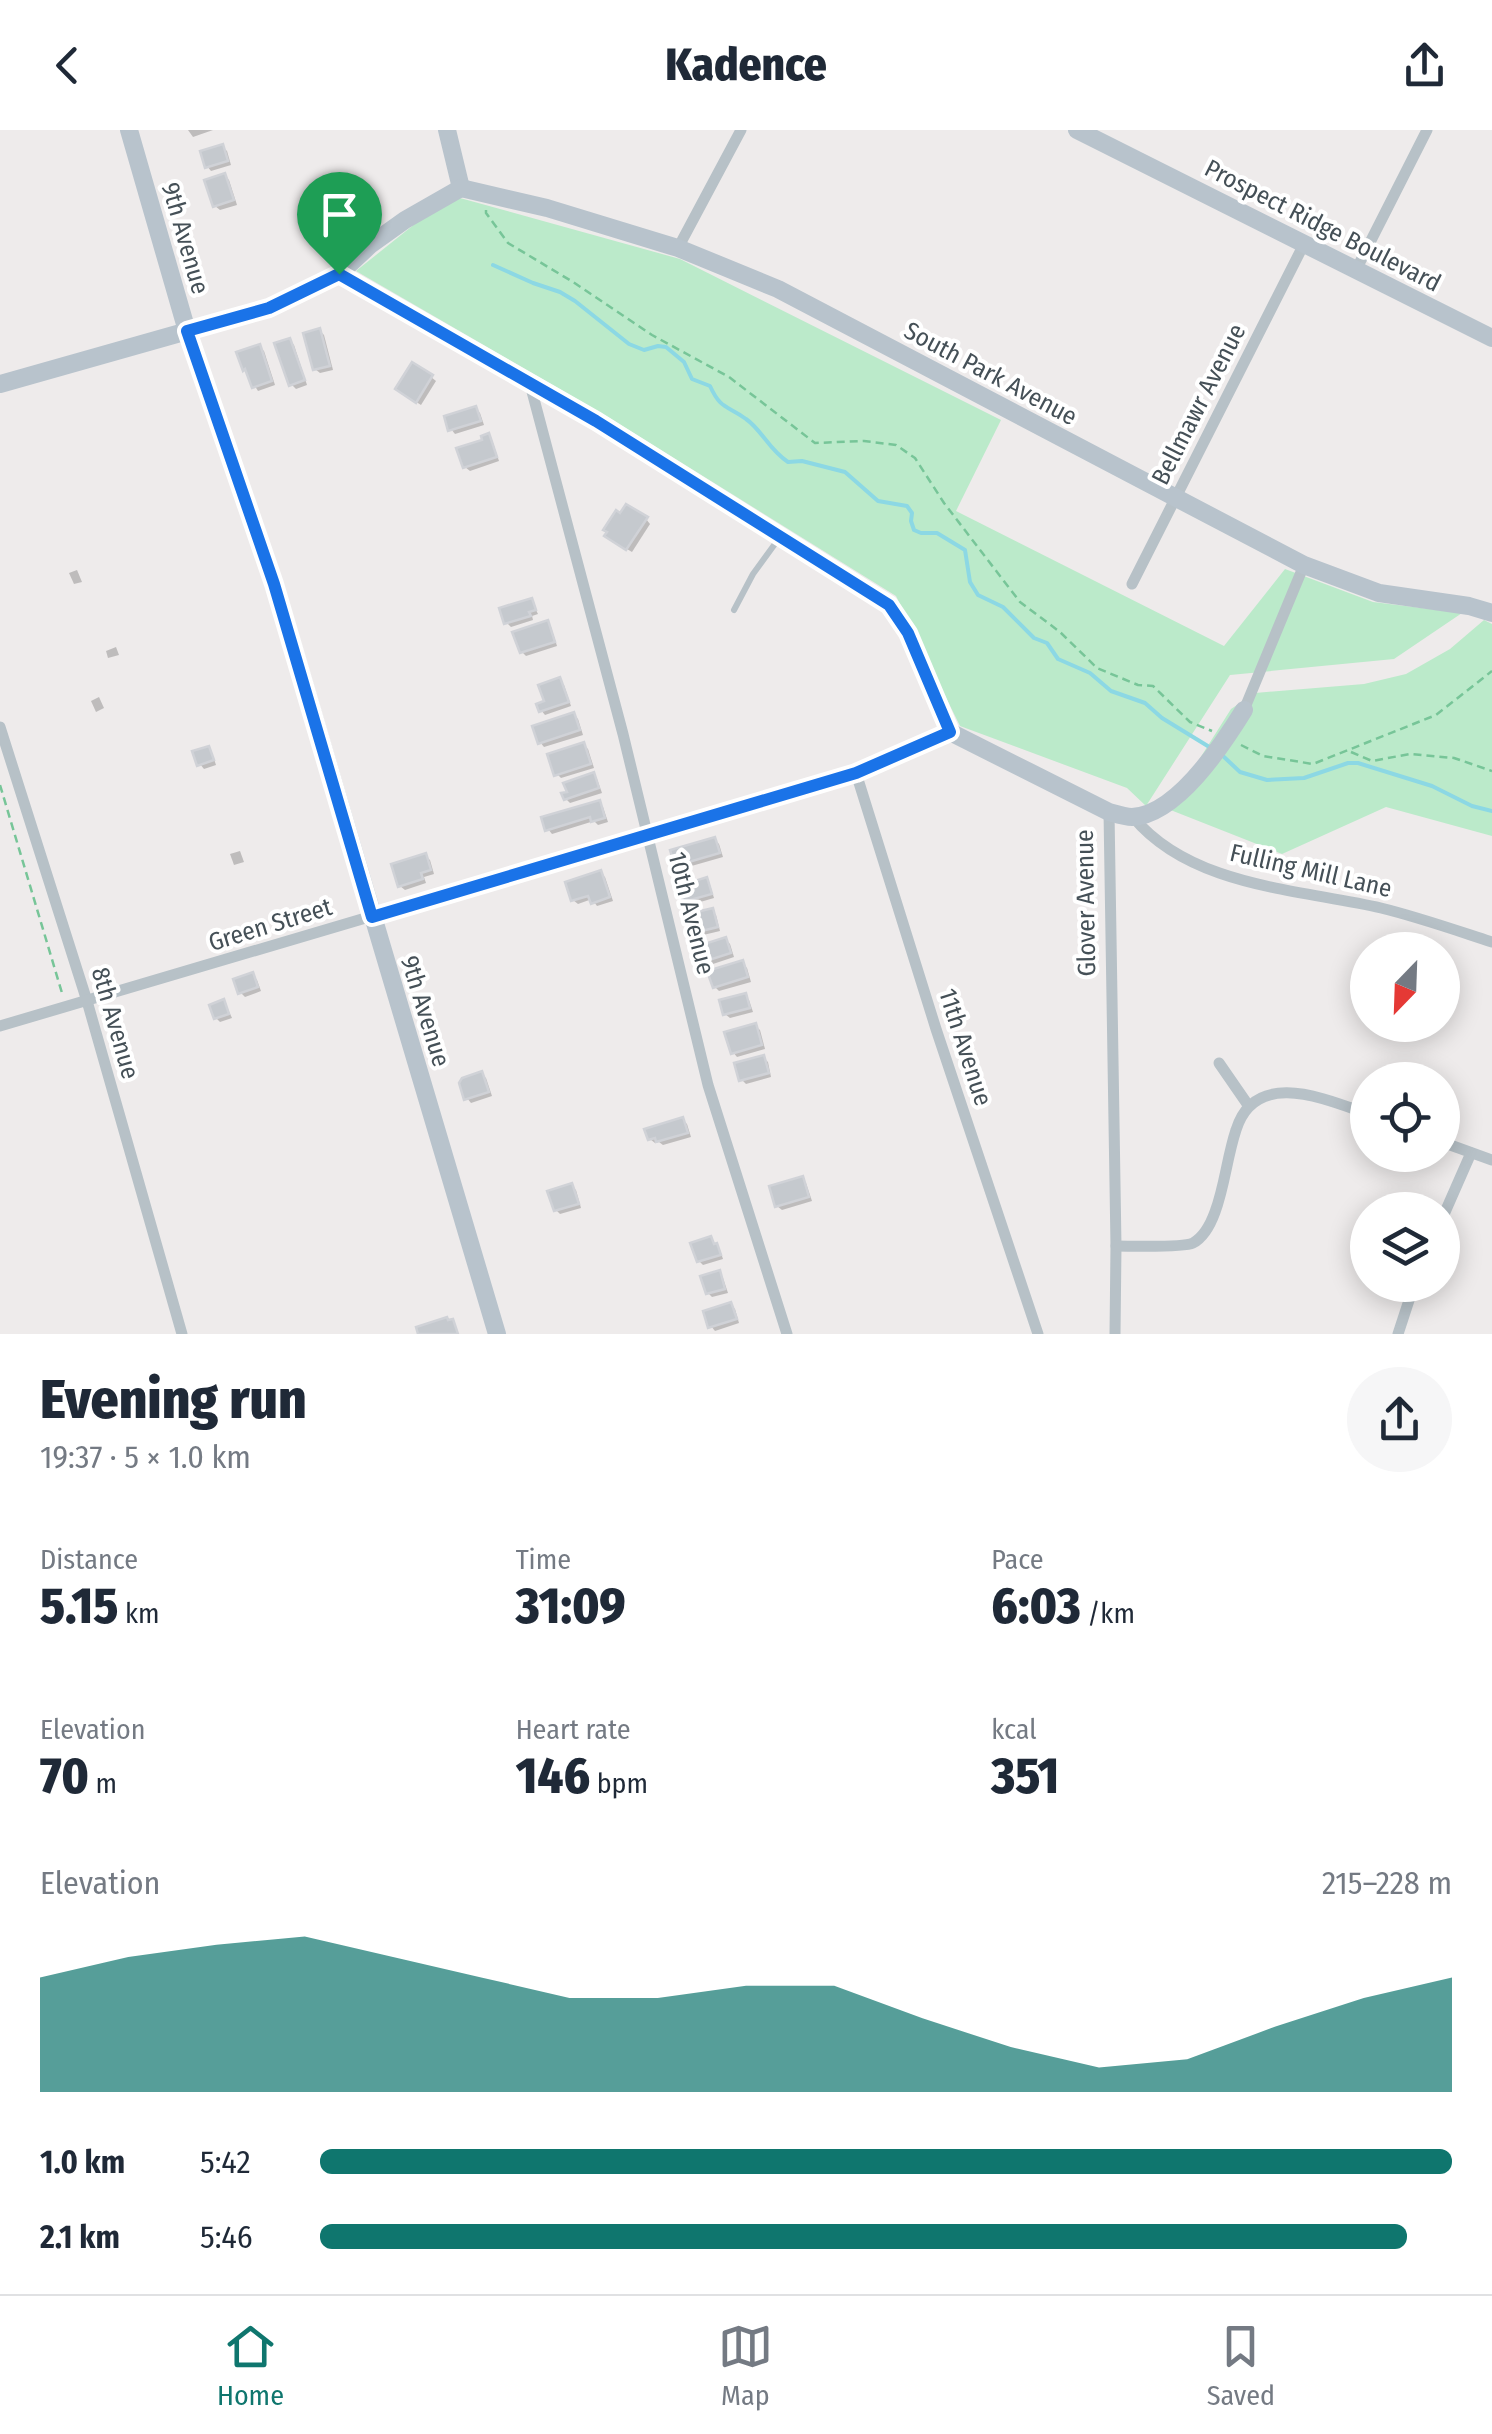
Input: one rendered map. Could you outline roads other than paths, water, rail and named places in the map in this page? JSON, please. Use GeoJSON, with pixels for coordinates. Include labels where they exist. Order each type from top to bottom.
{"type":"FeatureCollection","features":[{"type":"Feature","properties":{"kind":"street","name":"9th Avenue"},"geometry":{"type":"LineString","coordinates":[[129,130],[187,331],[274,584],[497,1334]]}},
{"type":"Feature","properties":{"kind":"street"},"geometry":{"type":"LineString","coordinates":[[0,384],[269,308],[339,274],[405,220],[460,188],[447,130]]}},
{"type":"Feature","properties":{"kind":"street"},"geometry":{"type":"LineString","coordinates":[[678,248],[742,130]]}},
{"type":"Feature","properties":{"kind":"street","name":"Prospect Ridge Boulevard"},"geometry":{"type":"LineString","coordinates":[[1077,130],[1492,338]]}},
{"type":"Feature","properties":{"kind":"street"},"geometry":{"type":"LineString","coordinates":[[1356,270],[1427,130]]}},
{"type":"Feature","properties":{"kind":"street","name":"South Park Avenue"},"geometry":{"type":"LineString","coordinates":[[460,188],[547,208],[678,248],[778,289],[1304,564],[1379,593],[1487,612]]}},
{"type":"Feature","properties":{"kind":"street","name":"Bellmawr Avenue"},"geometry":{"type":"LineString","coordinates":[[1132,584],[1304,244]]}},
{"type":"Feature","properties":{"kind":"street"},"geometry":{"type":"LineString","coordinates":[[339,274],[613,432],[889,605],[908,633],[950,732],[1109,812]]}},
{"type":"Feature","properties":{"kind":"street","name":"10th Avenue"},"geometry":{"type":"LineString","coordinates":[[530,384],[624,734],[708,1085],[787,1334]]}},
{"type":"Feature","properties":{"kind":"street","name":"Glover Avenue"},"geometry":{"type":"LineString","coordinates":[[1115,1334],[1109,812],[1133,817],[1159,809],[1188,786],[1244,710],[1304,564]]}},
{"type":"Feature","properties":{"kind":"street","name":"8th Avenue"},"geometry":{"type":"LineString","coordinates":[[0,727],[87,1002],[182,1334]]}},
{"type":"Feature","properties":{"kind":"street","name":"Green Street"},"geometry":{"type":"LineString","coordinates":[[0,1026],[856,773],[950,732]]}},
{"type":"Feature","properties":{"kind":"street","name":"11th Avenue"},"geometry":{"type":"LineString","coordinates":[[856,773],[1038,1334]]}},
{"type":"Feature","properties":{"kind":"street","name":"Fulling Mill Lane"},"geometry":{"type":"LineString","coordinates":[[1133,817],[1147,834],[1188,859],[1231,878],[1384,909],[1492,942]]}},
{"type":"Feature","properties":{"kind":"street"},"geometry":{"type":"LineString","coordinates":[[1218,1063],[1248,1105]]}},
{"type":"Feature","properties":{"kind":"street"},"geometry":{"type":"LineString","coordinates":[[1116,1246],[1192,1244],[1205,1232],[1223,1191],[1236,1128],[1248,1105],[1282,1091],[1317,1096],[1350,1108]]}},
{"type":"Feature","properties":{"kind":"street"},"geometry":{"type":"LineString","coordinates":[[1460,1148],[1492,1160]]}},
{"type":"Feature","properties":{"kind":"street"},"geometry":{"type":"LineString","coordinates":[[1454,1192],[1471,1152]]}},
{"type":"Feature","properties":{"kind":"street"},"geometry":{"type":"LineString","coordinates":[[1398,1334],[1408,1302]]}},
{"type":"Feature","properties":{"kind":"lane"},"geometry":{"type":"LineString","coordinates":[[734,610],[753,574],[781,536]]}},
{"type":"Feature","properties":{"kind":"waterway"},"geometry":{"type":"LineString","coordinates":[[493,265],[560,292],[629,344],[644,350],[666,347],[684,362],[692,379],[710,386],[721,403],[752,424],[788,462],[802,461],[845,472],[878,501],[907,506],[914,530],[937,533],[965,550],[970,582],[978,595],[1003,607],[1034,638],[1047,643],[1058,659],[1090,673],[1111,691],[1145,703],[1211,748]]}},
{"type":"Feature","properties":{"kind":"waterway"},"geometry":{"type":"LineString","coordinates":[[1223,756],[1240,772],[1267,780],[1304,778],[1358,763],[1432,786],[1472,806],[1492,811]]}}]}
